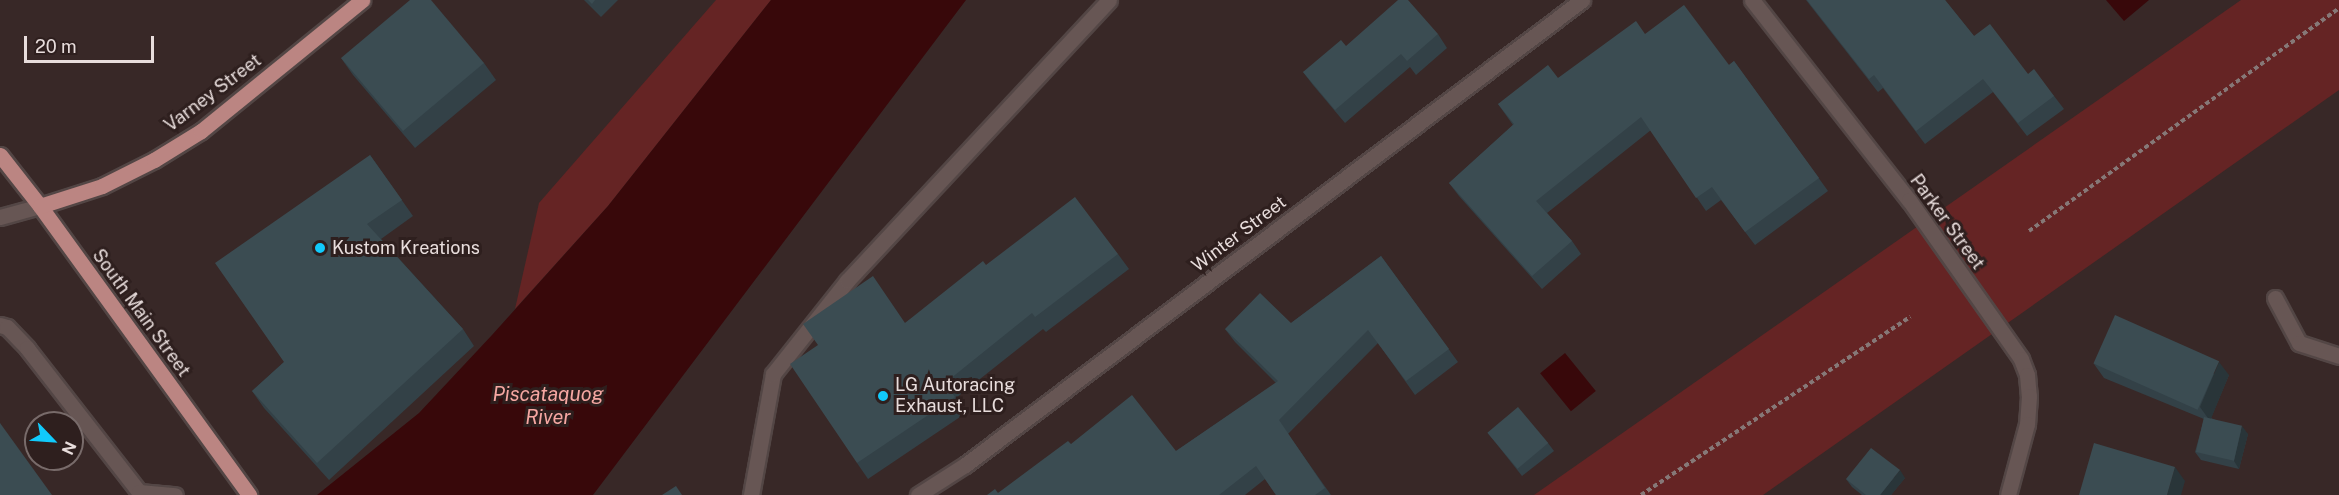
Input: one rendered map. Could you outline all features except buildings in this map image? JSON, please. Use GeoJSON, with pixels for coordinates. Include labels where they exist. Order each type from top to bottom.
{"type":"FeatureCollection","features":[{"type":"Feature","properties":{"kind":"main road","name":"Varney Street"},"geometry":{"type":"LineString","coordinates":[[40,206],[102,186],[154,160],[201,131],[362,0]]}},
{"type":"Feature","properties":{"kind":"main road","name":"South Main Street"},"geometry":{"type":"LineString","coordinates":[[0,155],[40,206],[249,495]]}},
{"type":"Feature","properties":{"kind":"street"},"geometry":{"type":"LineString","coordinates":[[751,495],[773,374],[847,281],[1109,0]]}},
{"type":"Feature","properties":{"kind":"street","name":"Winter Street"},"geometry":{"type":"LineString","coordinates":[[918,495],[965,465],[1582,0]]}},
{"type":"Feature","properties":{"kind":"street","name":"Parker Street"},"geometry":{"type":"LineString","coordinates":[[1752,0],[1909,200],[2021,359],[2027,375],[2029,396],[2027,424],[2008,495]]}},
{"type":"Feature","properties":{"kind":"street"},"geometry":{"type":"LineString","coordinates":[[0,217],[40,206]]}},
{"type":"Feature","properties":{"kind":"street"},"geometry":{"type":"LineString","coordinates":[[2275,298],[2299,343],[2339,356]]}},
{"type":"Feature","properties":{"kind":"street"},"geometry":{"type":"LineString","coordinates":[[0,325],[7,327],[27,348],[139,492],[175,495]]}},
{"type":"Feature","properties":{"kind":"path"},"geometry":{"type":"LineString","coordinates":[[2029,231],[2339,8]]}},
{"type":"Feature","properties":{"kind":"path"},"geometry":{"type":"LineString","coordinates":[[1641,495],[1910,317]]}},
{"type":"Feature","properties":{"kind":"shaded area"},"geometry":{"type":"Polygon","coordinates":[[[716,0],[771,0],[608,206],[515,309],[539,203],[716,0]]]}},
{"type":"Feature","properties":{"kind":"shaded area"},"geometry":{"type":"Polygon","coordinates":[[[2241,0],[2339,0],[2339,90],[1763,495],[1534,495],[2241,0]]]}},
{"type":"Feature","properties":{"kind":"water","name":"Piscataquog River"},"geometry":{"type":"Polygon","coordinates":[[[771,0],[966,0],[593,495],[317,495],[419,413],[492,335],[608,206],[771,0]]]}},
{"type":"Feature","properties":{"kind":"water"},"geometry":{"type":"Polygon","coordinates":[[[2106,0],[2149,0],[2124,21],[2106,0]]]}},
{"type":"Feature","properties":{"kind":"water"},"geometry":{"type":"Polygon","coordinates":[[[1565,353],[1596,391],[1571,411],[1540,373],[1565,353]]]}},
{"type":"Feature","properties":{"kind":"place","name":"Kustom Kreations"},"geometry":{"type":"Point","coordinates":[320,248]}},
{"type":"Feature","properties":{"kind":"place","name":"LG Autoracing Exhaust, LLC"},"geometry":{"type":"Point","coordinates":[883,396]}}]}
